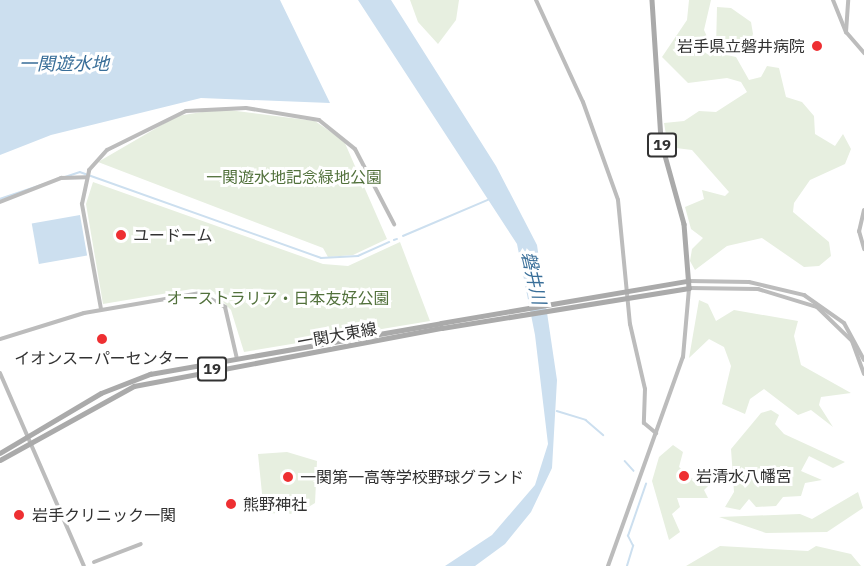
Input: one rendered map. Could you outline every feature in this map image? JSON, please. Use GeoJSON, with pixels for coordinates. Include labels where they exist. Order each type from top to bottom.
{"type":"FeatureCollection","features":[{"type":"Feature","properties":{"kind":"main road","name":"19"},"geometry":{"type":"LineString","coordinates":[[652,0],[661,141],[684,224],[689,288]]}},
{"type":"Feature","properties":{"kind":"main road","name":"一関大東線"},"geometry":{"type":"LineString","coordinates":[[0,460],[134,386],[688,281]]}},
{"type":"Feature","properties":{"kind":"main road","name":"一関大東線"},"geometry":{"type":"LineString","coordinates":[[0,453],[120,385],[237,359],[689,288]]}},
{"type":"Feature","properties":{"kind":"street"},"geometry":{"type":"LineString","coordinates":[[537,0],[576,84],[618,200],[630,324],[645,389],[644,423],[656,433]]}},
{"type":"Feature","properties":{"kind":"street"},"geometry":{"type":"LineString","coordinates":[[833,0],[846,32],[864,53]]}},
{"type":"Feature","properties":{"kind":"street"},"geometry":{"type":"LineString","coordinates":[[846,32],[848,0]]}},
{"type":"Feature","properties":{"kind":"street"},"geometry":{"type":"LineString","coordinates":[[101,309],[83,211],[86,177],[89,170],[107,150],[186,111],[221,107],[306,115],[331,126],[355,149],[394,224]]}},
{"type":"Feature","properties":{"kind":"street"},"geometry":{"type":"LineString","coordinates":[[0,202],[62,178],[86,177]]}},
{"type":"Feature","properties":{"kind":"street"},"geometry":{"type":"LineString","coordinates":[[864,210],[860,239],[864,249]]}},
{"type":"Feature","properties":{"kind":"street"},"geometry":{"type":"LineString","coordinates":[[688,281],[749,282],[804,295],[844,323],[864,360]]}},
{"type":"Feature","properties":{"kind":"street"},"geometry":{"type":"LineString","coordinates":[[608,566],[685,347],[689,288],[758,289],[817,307],[852,341],[864,374]]}},
{"type":"Feature","properties":{"kind":"street"},"geometry":{"type":"LineString","coordinates":[[0,339],[101,309],[208,294],[228,313],[237,359]]}},
{"type":"Feature","properties":{"kind":"street"},"geometry":{"type":"LineString","coordinates":[[0,373],[30,435],[84,566]]}},
{"type":"Feature","properties":{"kind":"street"},"geometry":{"type":"LineString","coordinates":[[94,562],[141,544]]}},
{"type":"Feature","properties":{"kind":"green space"},"geometry":{"type":"Polygon","coordinates":[[[410,0],[459,0],[456,20],[438,44],[418,22],[410,0]]]}},
{"type":"Feature","properties":{"kind":"green space"},"geometry":{"type":"Polygon","coordinates":[[[689,0],[711,0],[704,30],[714,52],[736,57],[749,80],[761,77],[767,66],[779,68],[786,97],[802,102],[814,116],[815,134],[835,146],[843,134],[851,149],[845,164],[810,180],[794,203],[793,212],[829,242],[831,256],[819,266],[804,267],[762,238],[727,246],[695,270],[690,261],[692,249],[703,238],[691,229],[685,207],[704,199],[702,190],[725,196],[729,192],[692,150],[668,147],[664,123],[684,121],[699,111],[716,112],[747,92],[741,82],[727,78],[688,83],[662,57],[687,20],[689,0]]]}},
{"type":"Feature","properties":{"kind":"green space"},"geometry":{"type":"Polygon","coordinates":[[[717,7],[731,8],[751,22],[756,52],[716,49],[717,7]]]}},
{"type":"Feature","properties":{"kind":"green space","name":"一関遊水地記念緑地公園"},"geometry":{"type":"Polygon","coordinates":[[[221,109],[315,121],[344,141],[387,239],[353,255],[328,257],[323,248],[98,162],[177,116],[221,109]]]}},
{"type":"Feature","properties":{"kind":"green space","name":"オーストラリア・日本友好公園"},"geometry":{"type":"Polygon","coordinates":[[[93,182],[323,264],[348,266],[400,242],[430,321],[244,352],[231,310],[212,291],[192,289],[103,304],[86,204],[93,182]]]}},
{"type":"Feature","properties":{"kind":"green space"},"geometry":{"type":"Polygon","coordinates":[[[699,300],[708,304],[716,321],[734,310],[798,321],[794,336],[801,365],[851,393],[821,397],[819,405],[833,427],[811,410],[798,415],[764,389],[750,399],[745,414],[722,404],[731,366],[724,347],[709,339],[689,358],[699,300]]]}},
{"type":"Feature","properties":{"kind":"green space"},"geometry":{"type":"Polygon","coordinates":[[[771,410],[779,415],[775,424],[784,434],[845,462],[833,468],[809,456],[801,471],[822,480],[805,483],[801,496],[783,497],[776,506],[756,507],[749,499],[740,510],[725,507],[734,492],[731,449],[761,413],[771,410]]]}},
{"type":"Feature","properties":{"kind":"green space"},"geometry":{"type":"Polygon","coordinates":[[[673,445],[683,452],[679,467],[694,480],[712,473],[717,477],[704,490],[708,498],[677,498],[680,507],[672,514],[680,532],[669,540],[652,481],[659,457],[673,445]]]}},
{"type":"Feature","properties":{"kind":"green space","name":"一関第一高等学校野球グランド"},"geometry":{"type":"Polygon","coordinates":[[[287,452],[317,461],[315,503],[297,514],[264,513],[258,454],[287,452]]]}},
{"type":"Feature","properties":{"kind":"green space"},"geometry":{"type":"Polygon","coordinates":[[[858,492],[863,508],[827,532],[766,533],[719,517],[800,514],[812,519],[858,492]]]}},
{"type":"Feature","properties":{"kind":"green space"},"geometry":{"type":"Polygon","coordinates":[[[720,546],[808,551],[816,546],[851,554],[861,566],[686,566],[720,546]]]}},
{"type":"Feature","properties":{"kind":"water","name":"一関遊水地"},"geometry":{"type":"Polygon","coordinates":[[[0,0],[280,0],[330,103],[201,98],[51,135],[0,155],[0,0]]]}},
{"type":"Feature","properties":{"kind":"water","name":"磐井川"},"geometry":{"type":"Polygon","coordinates":[[[358,0],[391,0],[496,166],[537,245],[557,380],[552,468],[531,512],[505,544],[475,566],[445,566],[492,535],[535,485],[548,444],[535,335],[517,244],[358,0]]]}},
{"type":"Feature","properties":{"kind":"water"},"geometry":{"type":"Polygon","coordinates":[[[80,215],[87,255],[39,264],[32,224],[80,215]]]}},
{"type":"Feature","properties":{"kind":"waterway"},"geometry":{"type":"LineString","coordinates":[[0,199],[80,172],[321,258],[358,256],[389,242]]}},
{"type":"Feature","properties":{"kind":"waterway"},"geometry":{"type":"LineString","coordinates":[[403,236],[490,199]]}},
{"type":"Feature","properties":{"kind":"waterway"},"geometry":{"type":"LineString","coordinates":[[557,411],[586,420],[603,435]]}},
{"type":"Feature","properties":{"kind":"waterway"},"geometry":{"type":"LineString","coordinates":[[625,461],[634,471]]}},
{"type":"Feature","properties":{"kind":"waterway"},"geometry":{"type":"LineString","coordinates":[[627,566],[633,546],[628,536],[646,484]]}},
{"type":"Feature","properties":{"kind":"place","name":"岩手県立磐井病院"},"geometry":{"type":"Point","coordinates":[817,46]}},
{"type":"Feature","properties":{"kind":"place","name":"ユードーム"},"geometry":{"type":"Point","coordinates":[121,235]}},
{"type":"Feature","properties":{"kind":"place","name":"イオンスーパーセンター"},"geometry":{"type":"Point","coordinates":[102,339]}},
{"type":"Feature","properties":{"kind":"place","name":"岩清水八幡宮"},"geometry":{"type":"Point","coordinates":[684,476]}},
{"type":"Feature","properties":{"kind":"place","name":"一関第一高等学校野球グランド"},"geometry":{"type":"Point","coordinates":[288,477]}},
{"type":"Feature","properties":{"kind":"place","name":"熊野神社"},"geometry":{"type":"Point","coordinates":[231,504]}},
{"type":"Feature","properties":{"kind":"place","name":"岩手クリニック一関"},"geometry":{"type":"Point","coordinates":[19,515]}}]}
